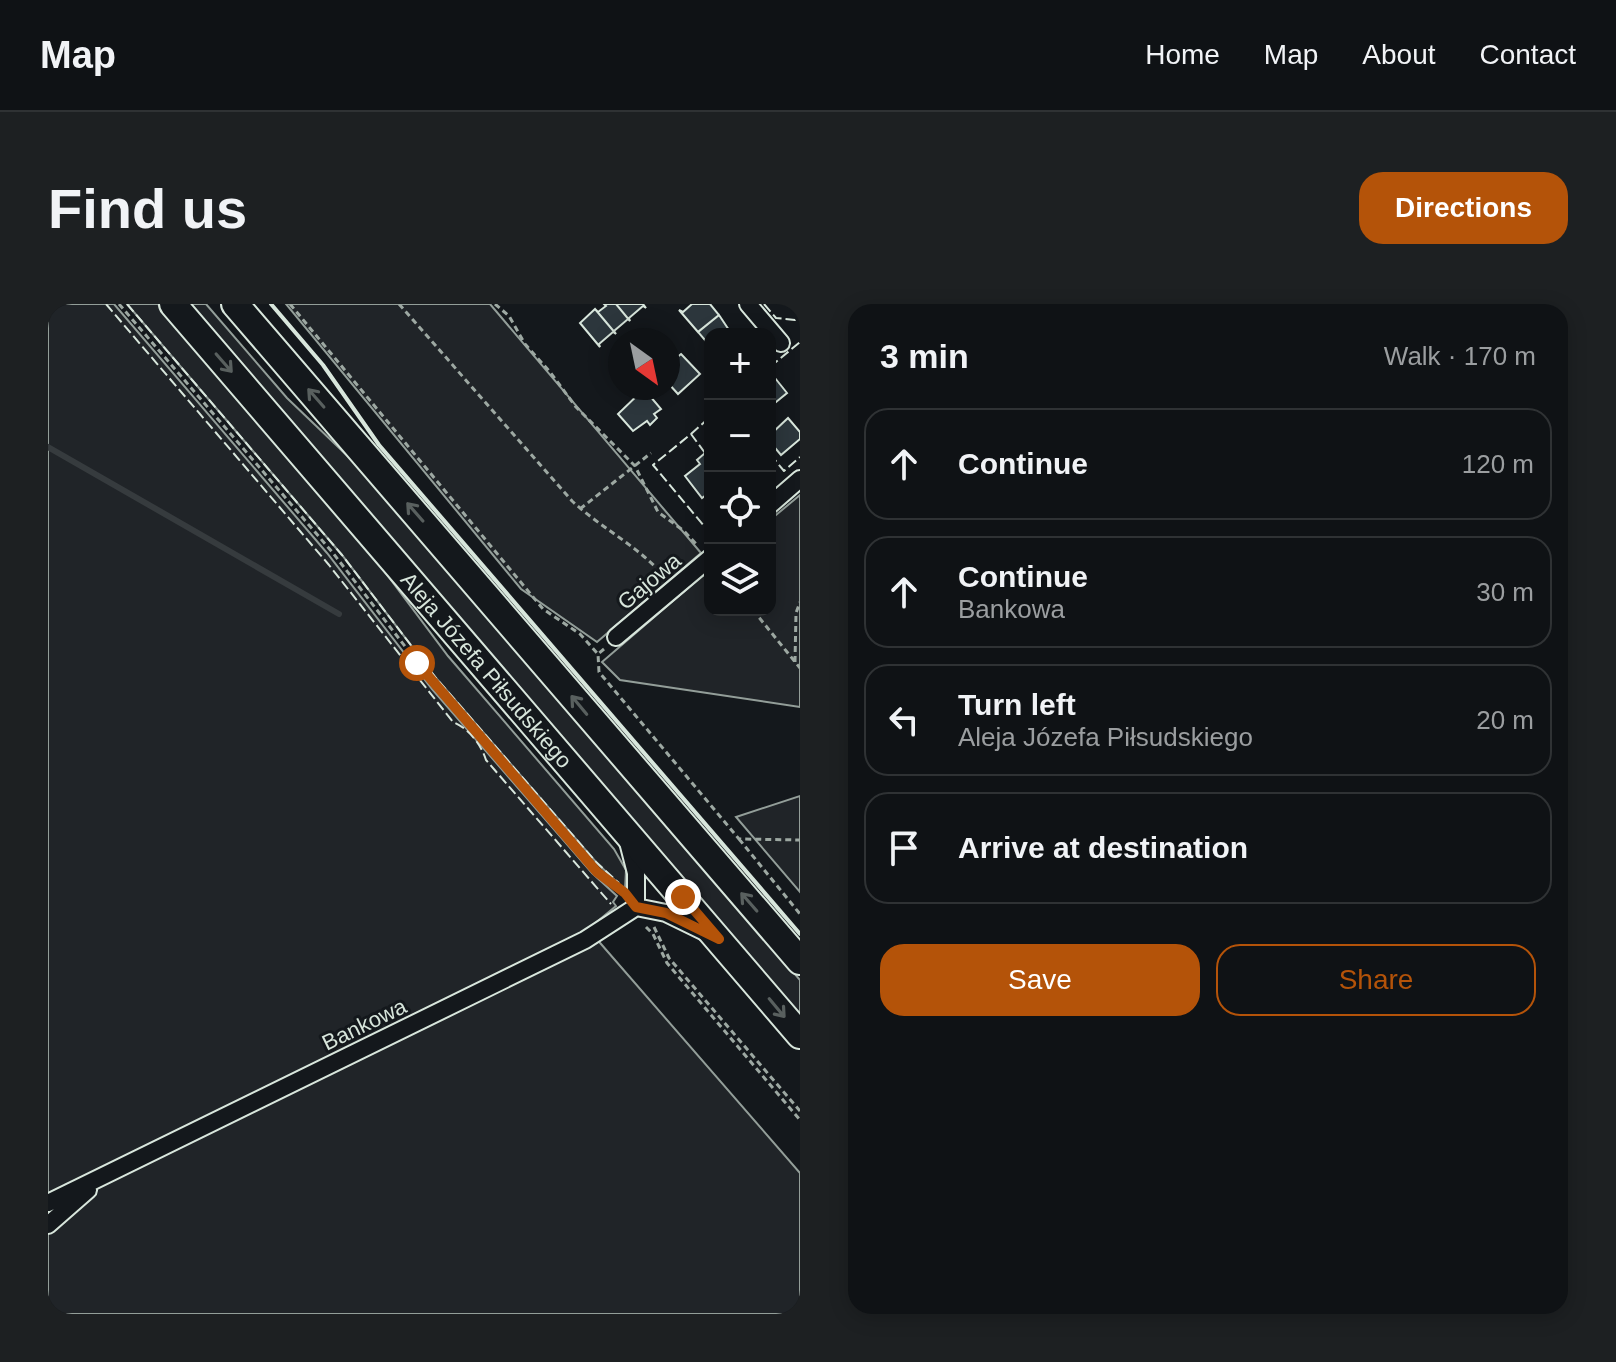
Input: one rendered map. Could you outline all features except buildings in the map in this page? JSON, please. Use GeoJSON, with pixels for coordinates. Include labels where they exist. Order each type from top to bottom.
{"type":"FeatureCollection","features":[{"type":"Feature","properties":{"kind":"main road","name":"Aleja Józefa Piłsudskiego"},"geometry":{"type":"LineString","coordinates":[[173,304],[800,1035]]}},
{"type":"Feature","properties":{"kind":"main road","name":"Aleja Józefa Piłsudskiego"},"geometry":{"type":"LineString","coordinates":[[235,304],[800,961]]}},
{"type":"Feature","properties":{"kind":"street"},"geometry":{"type":"LineString","coordinates":[[748,304],[781,343]]}},
{"type":"Feature","properties":{"kind":"street"},"geometry":{"type":"LineString","coordinates":[[776,500],[800,479]]}},
{"type":"Feature","properties":{"kind":"street","name":"Gajowa"},"geometry":{"type":"LineString","coordinates":[[616,637],[704,563]]}},
{"type":"Feature","properties":{"kind":"street"},"geometry":{"type":"LineString","coordinates":[[625,829],[636,873],[633,910],[666,913],[719,939]]}},
{"type":"Feature","properties":{"kind":"street","name":"Bankowa"},"geometry":{"type":"LineString","coordinates":[[48,1203],[585,940],[633,910]]}},
{"type":"Feature","properties":{"kind":"street","name":"Bankowa"},"geometry":{"type":"LineString","coordinates":[[48,1225],[108,1174]]}},
{"type":"Feature","properties":{"kind":"path"},"geometry":{"type":"LineString","coordinates":[[119,304],[333,553],[434,684],[592,866],[625,893],[640,925],[653,934],[667,963],[800,1120]]}},
{"type":"Feature","properties":{"kind":"path"},"geometry":{"type":"LineString","coordinates":[[290,304],[543,609],[580,634],[598,654],[599,672],[800,914]]}},
{"type":"Feature","properties":{"kind":"path"},"geometry":{"type":"LineString","coordinates":[[399,304],[546,474],[580,509],[652,564],[674,588]]}},
{"type":"Feature","properties":{"kind":"path"},"geometry":{"type":"LineString","coordinates":[[495,304],[509,316],[525,344],[576,407],[635,466],[658,512],[684,531],[704,552]]}},
{"type":"Feature","properties":{"kind":"path"},"geometry":{"type":"LineString","coordinates":[[580,509],[651,453]]}},
{"type":"Feature","properties":{"kind":"path"},"geometry":{"type":"LineString","coordinates":[[795,662],[796,613],[800,602]]}},
{"type":"Feature","properties":{"kind":"path"},"geometry":{"type":"LineString","coordinates":[[758,616],[800,668]]}},
{"type":"Feature","properties":{"kind":"path"},"geometry":{"type":"LineString","coordinates":[[598,654],[616,637]]}},
{"type":"Feature","properties":{"kind":"path"},"geometry":{"type":"LineString","coordinates":[[739,839],[800,840]]}},
{"type":"Feature","properties":{"kind":"path"},"geometry":{"type":"LineString","coordinates":[[617,889],[618,899],[658,932],[669,958],[800,1111]]}},
{"type":"Feature","properties":{"kind":"shaded area"},"geometry":{"type":"Polygon","coordinates":[[[48,304],[114,304],[327,553],[432,689],[592,873],[617,896],[613,902],[616,906],[588,929],[800,1173],[800,1314],[48,1314],[48,304]]]}},
{"type":"Feature","properties":{"kind":"shaded area"},"geometry":{"type":"Polygon","coordinates":[[[127,304],[158,304],[361,540],[448,656],[614,849],[626,870],[625,890],[596,862],[436,678],[342,555],[127,304]]]}},
{"type":"Feature","properties":{"kind":"shaded area"},"geometry":{"type":"Polygon","coordinates":[[[188,304],[206,304],[287,398],[358,466],[800,980],[800,1015],[188,304]]]}},
{"type":"Feature","properties":{"kind":"shaded area"},"geometry":{"type":"Polygon","coordinates":[[[286,304],[490,304],[701,553],[597,642],[521,589],[286,304]]]}},
{"type":"Feature","properties":{"kind":"shaded area"},"geometry":{"type":"Polygon","coordinates":[[[800,495],[800,707],[620,680],[602,662],[704,574],[704,616],[776,616],[776,515],[800,495]]]}},
{"type":"Feature","properties":{"kind":"shaded area"},"geometry":{"type":"Polygon","coordinates":[[[800,796],[800,892],[736,817],[800,796]]]}},
{"type":"Feature","properties":{"kind":"waterway"},"geometry":{"type":"LineString","coordinates":[[48,447],[339,614]]}},
{"type":"Feature","properties":{"kind":"fence"},"geometry":{"type":"LineString","coordinates":[[106,304],[329,565],[453,722],[473,737],[486,760],[611,904]]}},
{"type":"Feature","properties":{"kind":"fence"},"geometry":{"type":"LineString","coordinates":[[127,304],[342,555],[436,678],[596,862],[619,883]]}},
{"type":"Feature","properties":{"kind":"fence"},"geometry":{"type":"LineString","coordinates":[[764,304],[776,318],[795,320],[800,316]]}},
{"type":"Feature","properties":{"kind":"fence"},"geometry":{"type":"LineString","coordinates":[[776,362],[800,342]]}},
{"type":"Feature","properties":{"kind":"fence"},"geometry":{"type":"LineString","coordinates":[[691,434],[704,422]]}},
{"type":"Feature","properties":{"kind":"fence"},"geometry":{"type":"LineString","coordinates":[[704,452],[691,434],[653,465],[704,526]]}},
{"type":"Feature","properties":{"kind":"fence"},"geometry":{"type":"LineString","coordinates":[[776,461],[784,471],[800,457]]}},
{"type":"Feature","properties":{"kind":"wall"},"geometry":{"type":"LineString","coordinates":[[271,304],[323,365],[379,445],[800,934]]}},
{"type":"Feature","properties":{"kind":"route"},"geometry":{"type":"LineString","coordinates":[[417,663],[597,872],[625,893],[636,907],[666,913],[719,939],[683,897]]}}]}
